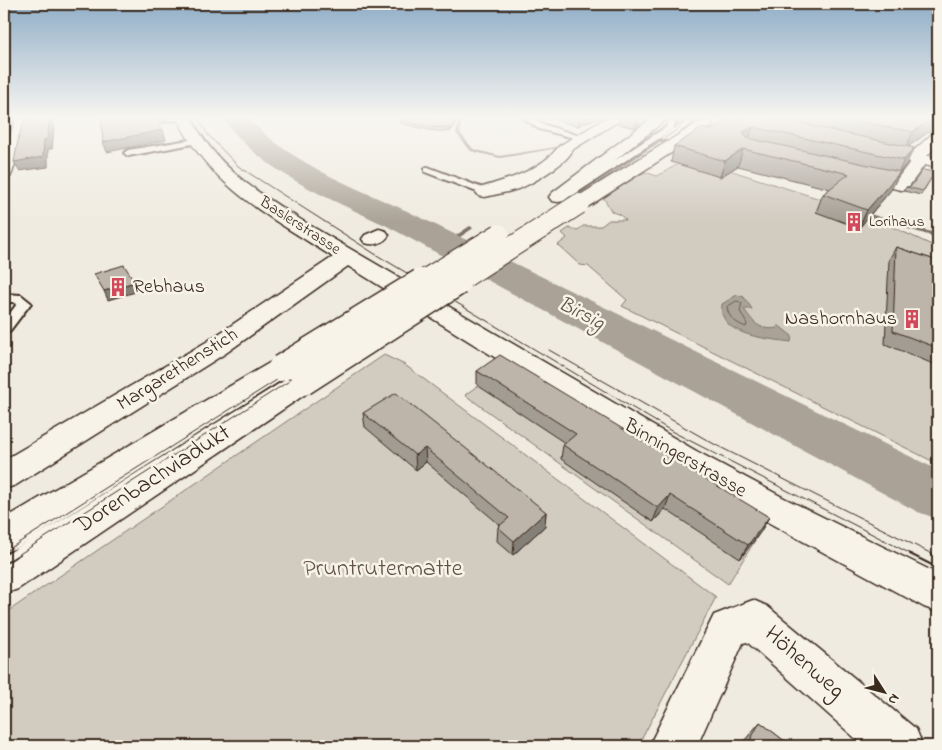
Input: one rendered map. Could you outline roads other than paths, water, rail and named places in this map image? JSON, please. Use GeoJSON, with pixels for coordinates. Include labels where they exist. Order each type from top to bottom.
{"type":"FeatureCollection","features":[{"type":"Feature","properties":{"kind":"main road"},"geometry":{"type":"LineString","coordinates":[[4,170],[11,152]]}},
{"type":"Feature","properties":{"kind":"main road","name":"Baslerstrasse"},"geometry":{"type":"LineString","coordinates":[[204,152],[237,184],[264,205],[438,312]]}},
{"type":"Feature","properties":{"kind":"main road"},"geometry":{"type":"LineString","coordinates":[[485,192],[517,183],[550,164],[565,152],[582,154],[586,152]]}},
{"type":"Feature","properties":{"kind":"main road"},"geometry":{"type":"LineString","coordinates":[[568,201],[626,152]]}},
{"type":"Feature","properties":{"kind":"main road"},"geometry":{"type":"LineString","coordinates":[[292,375],[568,201],[660,152]]}},
{"type":"Feature","properties":{"kind":"main road"},"geometry":{"type":"LineString","coordinates":[[886,152],[938,163]]}},
{"type":"Feature","properties":{"kind":"main road"},"geometry":{"type":"LineString","coordinates":[[844,172],[901,185],[924,152]]}},
{"type":"Feature","properties":{"kind":"main road","name":"Margarethenstich"},"geometry":{"type":"LineString","coordinates":[[4,476],[217,347],[347,257]]}},
{"type":"Feature","properties":{"kind":"main road","name":"Binningerstrasse"},"geometry":{"type":"LineString","coordinates":[[438,312],[736,489],[938,594]]}},
{"type":"Feature","properties":{"kind":"main road","name":"Dorenbachviadukt"},"geometry":{"type":"LineString","coordinates":[[4,537],[292,375]]}},
{"type":"Feature","properties":{"kind":"main road","name":"Dorenbachviadukt"},"geometry":{"type":"LineString","coordinates":[[4,577],[292,375]]}},
{"type":"Feature","properties":{"kind":"main road","name":"Höhenweg"},"geometry":{"type":"LineString","coordinates":[[673,746],[729,629],[753,620],[899,746]]}},
{"type":"Feature","properties":{"kind":"lane"},"geometry":{"type":"LineString","coordinates":[[568,201],[586,193],[646,152]]}},
{"type":"Feature","properties":{"kind":"lane"},"geometry":{"type":"LineString","coordinates":[[428,170],[485,192]]}},
{"type":"Feature","properties":{"kind":"lane"},"geometry":{"type":"LineString","coordinates":[[4,298],[16,298],[25,303],[4,329]]}},
{"type":"Feature","properties":{"kind":"water"},"geometry":{"type":"Polygon","coordinates":[[[737,295],[744,297],[752,309],[744,309],[754,322],[761,327],[771,329],[777,328],[778,325],[792,336],[791,342],[752,336],[727,323],[722,315],[722,304],[737,295]]]}},
{"type":"Feature","properties":{"kind":"waterway","name":"Birsig"},"geometry":{"type":"LineString","coordinates":[[270,152],[287,164],[331,188],[396,218],[938,496]]}},
{"type":"Feature","properties":{"kind":"waterway"},"geometry":{"type":"LineString","coordinates":[[480,152],[500,157],[531,152]]}},
{"type":"Feature","properties":{"kind":"waterway"},"geometry":{"type":"LineString","coordinates":[[861,213],[938,236]]}},
{"type":"Feature","properties":{"kind":"waterway"},"geometry":{"type":"LineString","coordinates":[[446,244],[470,228]]}},
{"type":"Feature","properties":{"kind":"tram line"},"geometry":{"type":"LineString","coordinates":[[224,152],[238,166],[375,254],[433,289]]}},
{"type":"Feature","properties":{"kind":"tram line"},"geometry":{"type":"LineString","coordinates":[[433,289],[644,152]]}},
{"type":"Feature","properties":{"kind":"tram line"},"geometry":{"type":"LineString","coordinates":[[18,555],[433,289]]}},
{"type":"Feature","properties":{"kind":"tram line"},"geometry":{"type":"LineString","coordinates":[[433,289],[673,432],[913,555]]}},
{"type":"Feature","properties":{"kind":"tram line"},"geometry":{"type":"LineString","coordinates":[[549,350],[714,444],[934,555]]}},
{"type":"Feature","properties":{"kind":"tram line"},"geometry":{"type":"LineString","coordinates":[[4,552],[318,354]]}},
{"type":"Feature","properties":{"kind":"tram line"},"geometry":{"type":"LineString","coordinates":[[4,564],[20,554]]}},
{"type":"Feature","properties":{"kind":"tram line"},"geometry":{"type":"LineString","coordinates":[[910,554],[938,568]]}},
{"type":"Feature","properties":{"kind":"tram line"},"geometry":{"type":"LineString","coordinates":[[934,555],[938,557]]}},
{"type":"Feature","properties":{"kind":"place","name":"Lorihaus"},"geometry":{"type":"Point","coordinates":[854,222]}},
{"type":"Feature","properties":{"kind":"place","name":"Rebhaus"},"geometry":{"type":"Point","coordinates":[118,287]}},
{"type":"Feature","properties":{"kind":"place","name":"Nashornhaus"},"geometry":{"type":"Point","coordinates":[912,319]}},
{"type":"Feature","properties":{"kind":"park label","name":"Pruntrutermatte"},"geometry":{"type":"Point","coordinates":[383,569]}}]}
